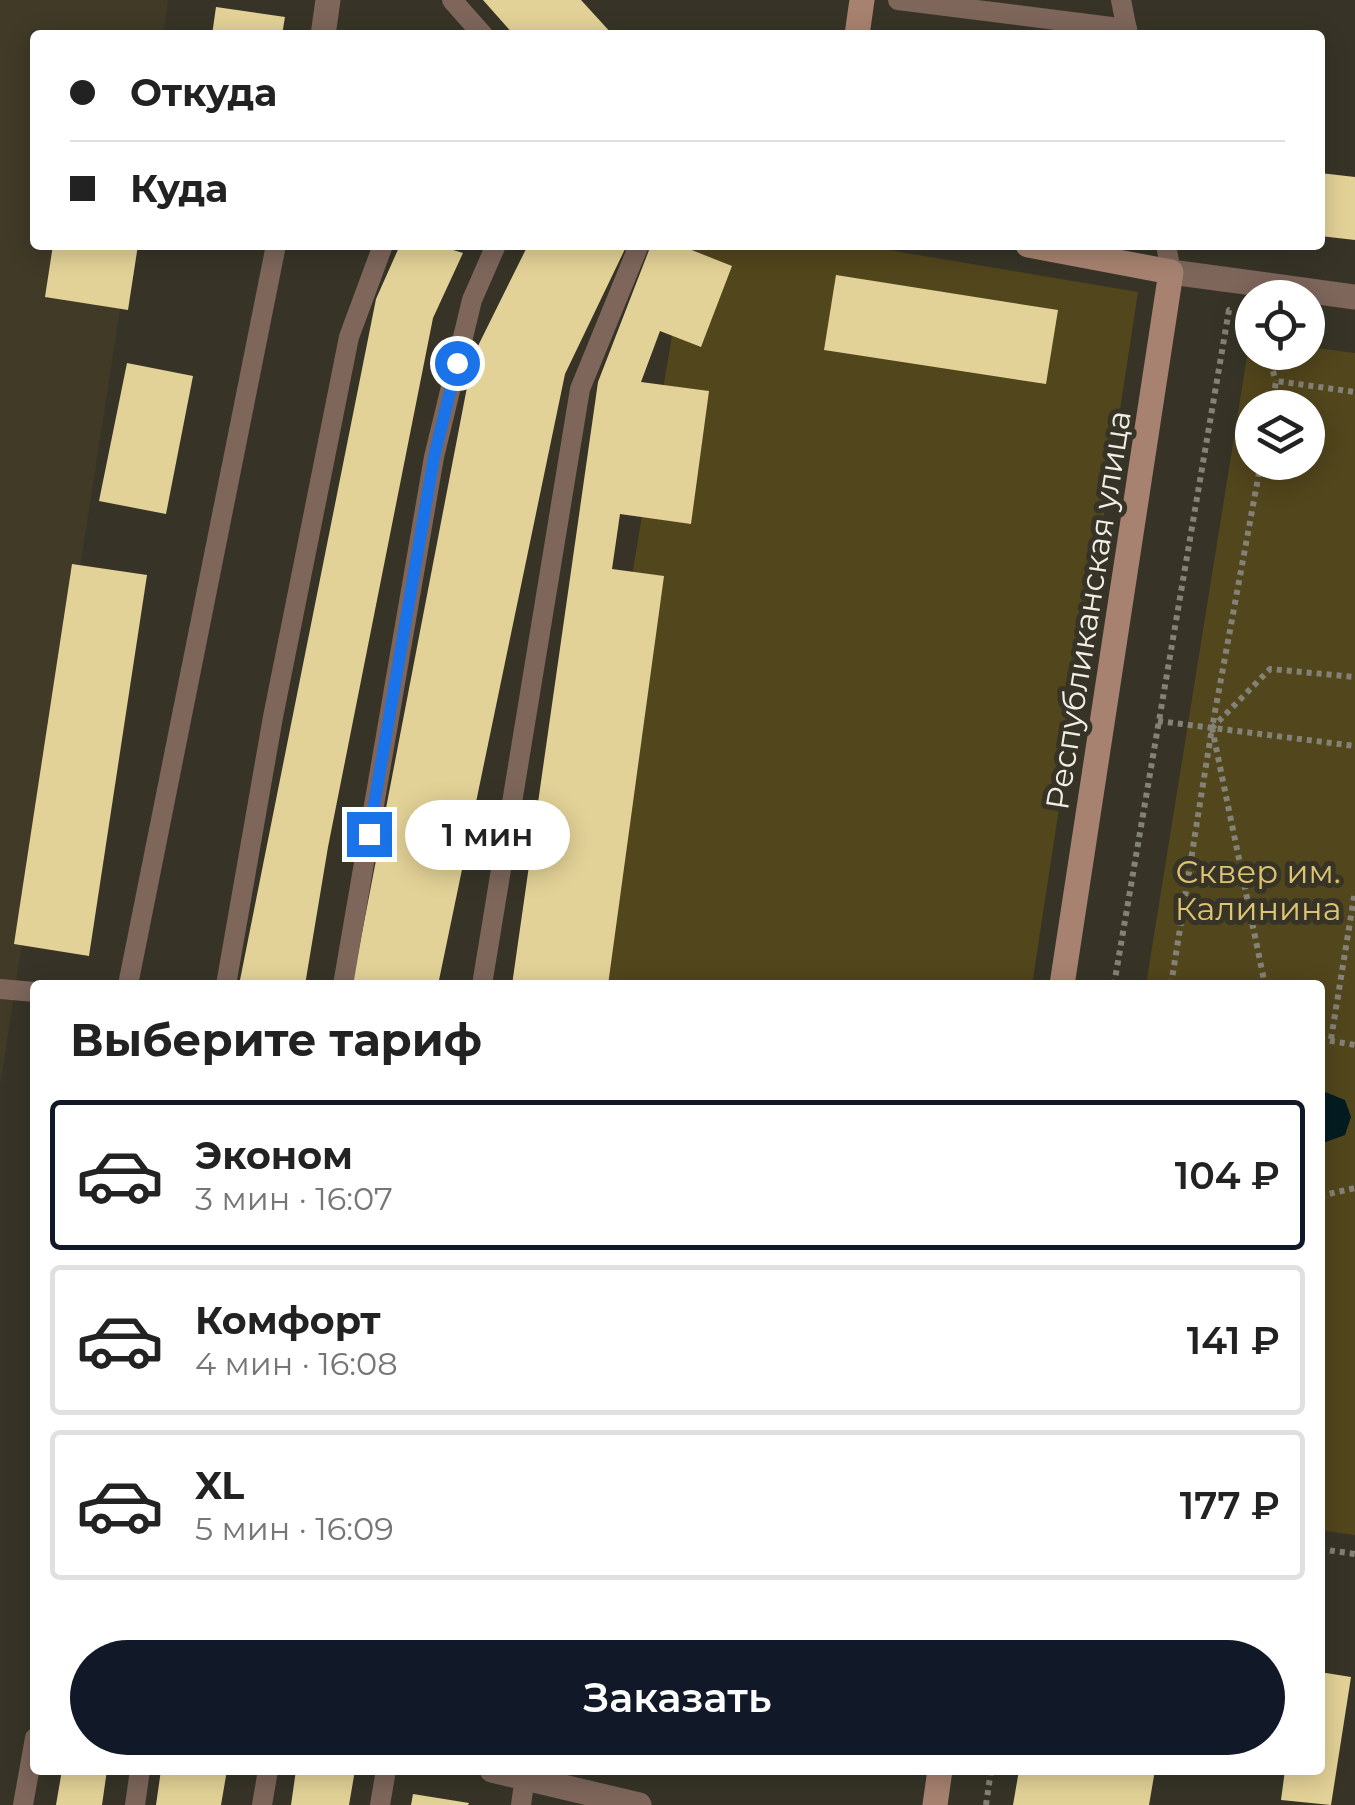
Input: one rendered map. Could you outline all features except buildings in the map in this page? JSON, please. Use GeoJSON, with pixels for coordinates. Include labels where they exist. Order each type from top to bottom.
{"type":"FeatureCollection","features":[{"type":"Feature","properties":{"kind":"street"},"geometry":{"type":"LineString","coordinates":[[324,30],[328,0]]}},
{"type":"Feature","properties":{"kind":"street"},"geometry":{"type":"LineString","coordinates":[[858,30],[862,0]]}},
{"type":"Feature","properties":{"kind":"street"},"geometry":{"type":"LineString","coordinates":[[1054,250],[1171,272],[1355,297]]}},
{"type":"Feature","properties":{"kind":"street","name":"Республиканская улица"},"geometry":{"type":"LineString","coordinates":[[1063,980],[1171,272]]}},
{"type":"Feature","properties":{"kind":"street"},"geometry":{"type":"LineString","coordinates":[[520,1775],[638,1805]]}},
{"type":"Feature","properties":{"kind":"street"},"geometry":{"type":"LineString","coordinates":[[935,1805],[939,1775]]}},
{"type":"Feature","properties":{"kind":"lane"},"geometry":{"type":"LineString","coordinates":[[452,0],[479,30]]}},
{"type":"Feature","properties":{"kind":"lane"},"geometry":{"type":"LineString","coordinates":[[898,0],[1113,30]]}},
{"type":"Feature","properties":{"kind":"lane"},"geometry":{"type":"LineString","coordinates":[[1121,0],[1127,30]]}},
{"type":"Feature","properties":{"kind":"lane"},"geometry":{"type":"LineString","coordinates":[[129,980],[275,250]]}},
{"type":"Feature","properties":{"kind":"lane"},"geometry":{"type":"LineString","coordinates":[[227,980],[273,717],[349,337],[381,250]]}},
{"type":"Feature","properties":{"kind":"lane"},"geometry":{"type":"LineString","coordinates":[[344,980],[434,457],[472,300],[494,250]]}},
{"type":"Feature","properties":{"kind":"lane"},"geometry":{"type":"LineString","coordinates":[[483,980],[580,390],[636,250]]}},
{"type":"Feature","properties":{"kind":"lane","name":"Республиканская улица"},"geometry":{"type":"LineString","coordinates":[[1167,250],[1171,272]]}},
{"type":"Feature","properties":{"kind":"lane"},"geometry":{"type":"LineString","coordinates":[[0,989],[30,992]]}},
{"type":"Feature","properties":{"kind":"lane"},"geometry":{"type":"LineString","coordinates":[[23,1805],[30,1766]]}},
{"type":"Feature","properties":{"kind":"lane"},"geometry":{"type":"LineString","coordinates":[[135,1805],[139,1775]]}},
{"type":"Feature","properties":{"kind":"lane"},"geometry":{"type":"LineString","coordinates":[[262,1805],[267,1775]]}},
{"type":"Feature","properties":{"kind":"lane"},"geometry":{"type":"LineString","coordinates":[[380,1805],[385,1775]]}},
{"type":"Feature","properties":{"kind":"lane"},"geometry":{"type":"LineString","coordinates":[[521,1805],[525,1776]]}},
{"type":"Feature","properties":{"kind":"path"},"geometry":{"type":"LineString","coordinates":[[1115,980],[1230,310],[1235,311]]}},
{"type":"Feature","properties":{"kind":"path"},"geometry":{"type":"LineString","coordinates":[[1272,370],[1275,390]]}},
{"type":"Feature","properties":{"kind":"path"},"geometry":{"type":"LineString","coordinates":[[1276,382],[1355,392]]}},
{"type":"Feature","properties":{"kind":"path"},"geometry":{"type":"LineString","coordinates":[[1171,980],[1212,728],[1259,480]]}},
{"type":"Feature","properties":{"kind":"path"},"geometry":{"type":"LineString","coordinates":[[1212,728],[1270,669],[1355,678]]}},
{"type":"Feature","properties":{"kind":"path"},"geometry":{"type":"LineString","coordinates":[[1158,721],[1355,746]]}},
{"type":"Feature","properties":{"kind":"path"},"geometry":{"type":"LineString","coordinates":[[1212,728],[1264,980]]}},
{"type":"Feature","properties":{"kind":"path"},"geometry":{"type":"LineString","coordinates":[[1331,1038],[1355,891]]}},
{"type":"Feature","properties":{"kind":"path"},"geometry":{"type":"LineString","coordinates":[[1325,1039],[1355,1045]]}},
{"type":"Feature","properties":{"kind":"path"},"geometry":{"type":"LineString","coordinates":[[1325,1195],[1355,1188]]}},
{"type":"Feature","properties":{"kind":"path"},"geometry":{"type":"LineString","coordinates":[[1325,1550],[1355,1554]]}},
{"type":"Feature","properties":{"kind":"path"},"geometry":{"type":"LineString","coordinates":[[986,1805],[990,1775]]}},
{"type":"Feature","properties":{"kind":"shaded area"},"geometry":{"type":"Polygon","coordinates":[[[0,0],[168,0],[164,30],[30,30],[30,250],[129,250],[0,1086],[0,0]]]}},
{"type":"Feature","properties":{"kind":"green space"},"geometry":{"type":"Polygon","coordinates":[[[686,250],[888,250],[1138,292],[1033,980],[565,980],[686,250]]]}},
{"type":"Feature","properties":{"kind":"green space","name":"Сквер им. Калинина"},"geometry":{"type":"Polygon","coordinates":[[[1325,349],[1355,353],[1355,1535],[1325,1531],[1325,980],[1147,980],[1235,431],[1235,480],[1325,480],[1325,390],[1242,390],[1245,370],[1325,370],[1325,349]]]}},
{"type":"Feature","properties":{"kind":"water"},"geometry":{"type":"Polygon","coordinates":[[[1325,1092],[1345,1100],[1351,1117],[1345,1135],[1325,1142],[1325,1092]]]}},
{"type":"Feature","properties":{"kind":"route"},"geometry":{"type":"LineString","coordinates":[[369,834],[434,457],[457,363]]}}]}
